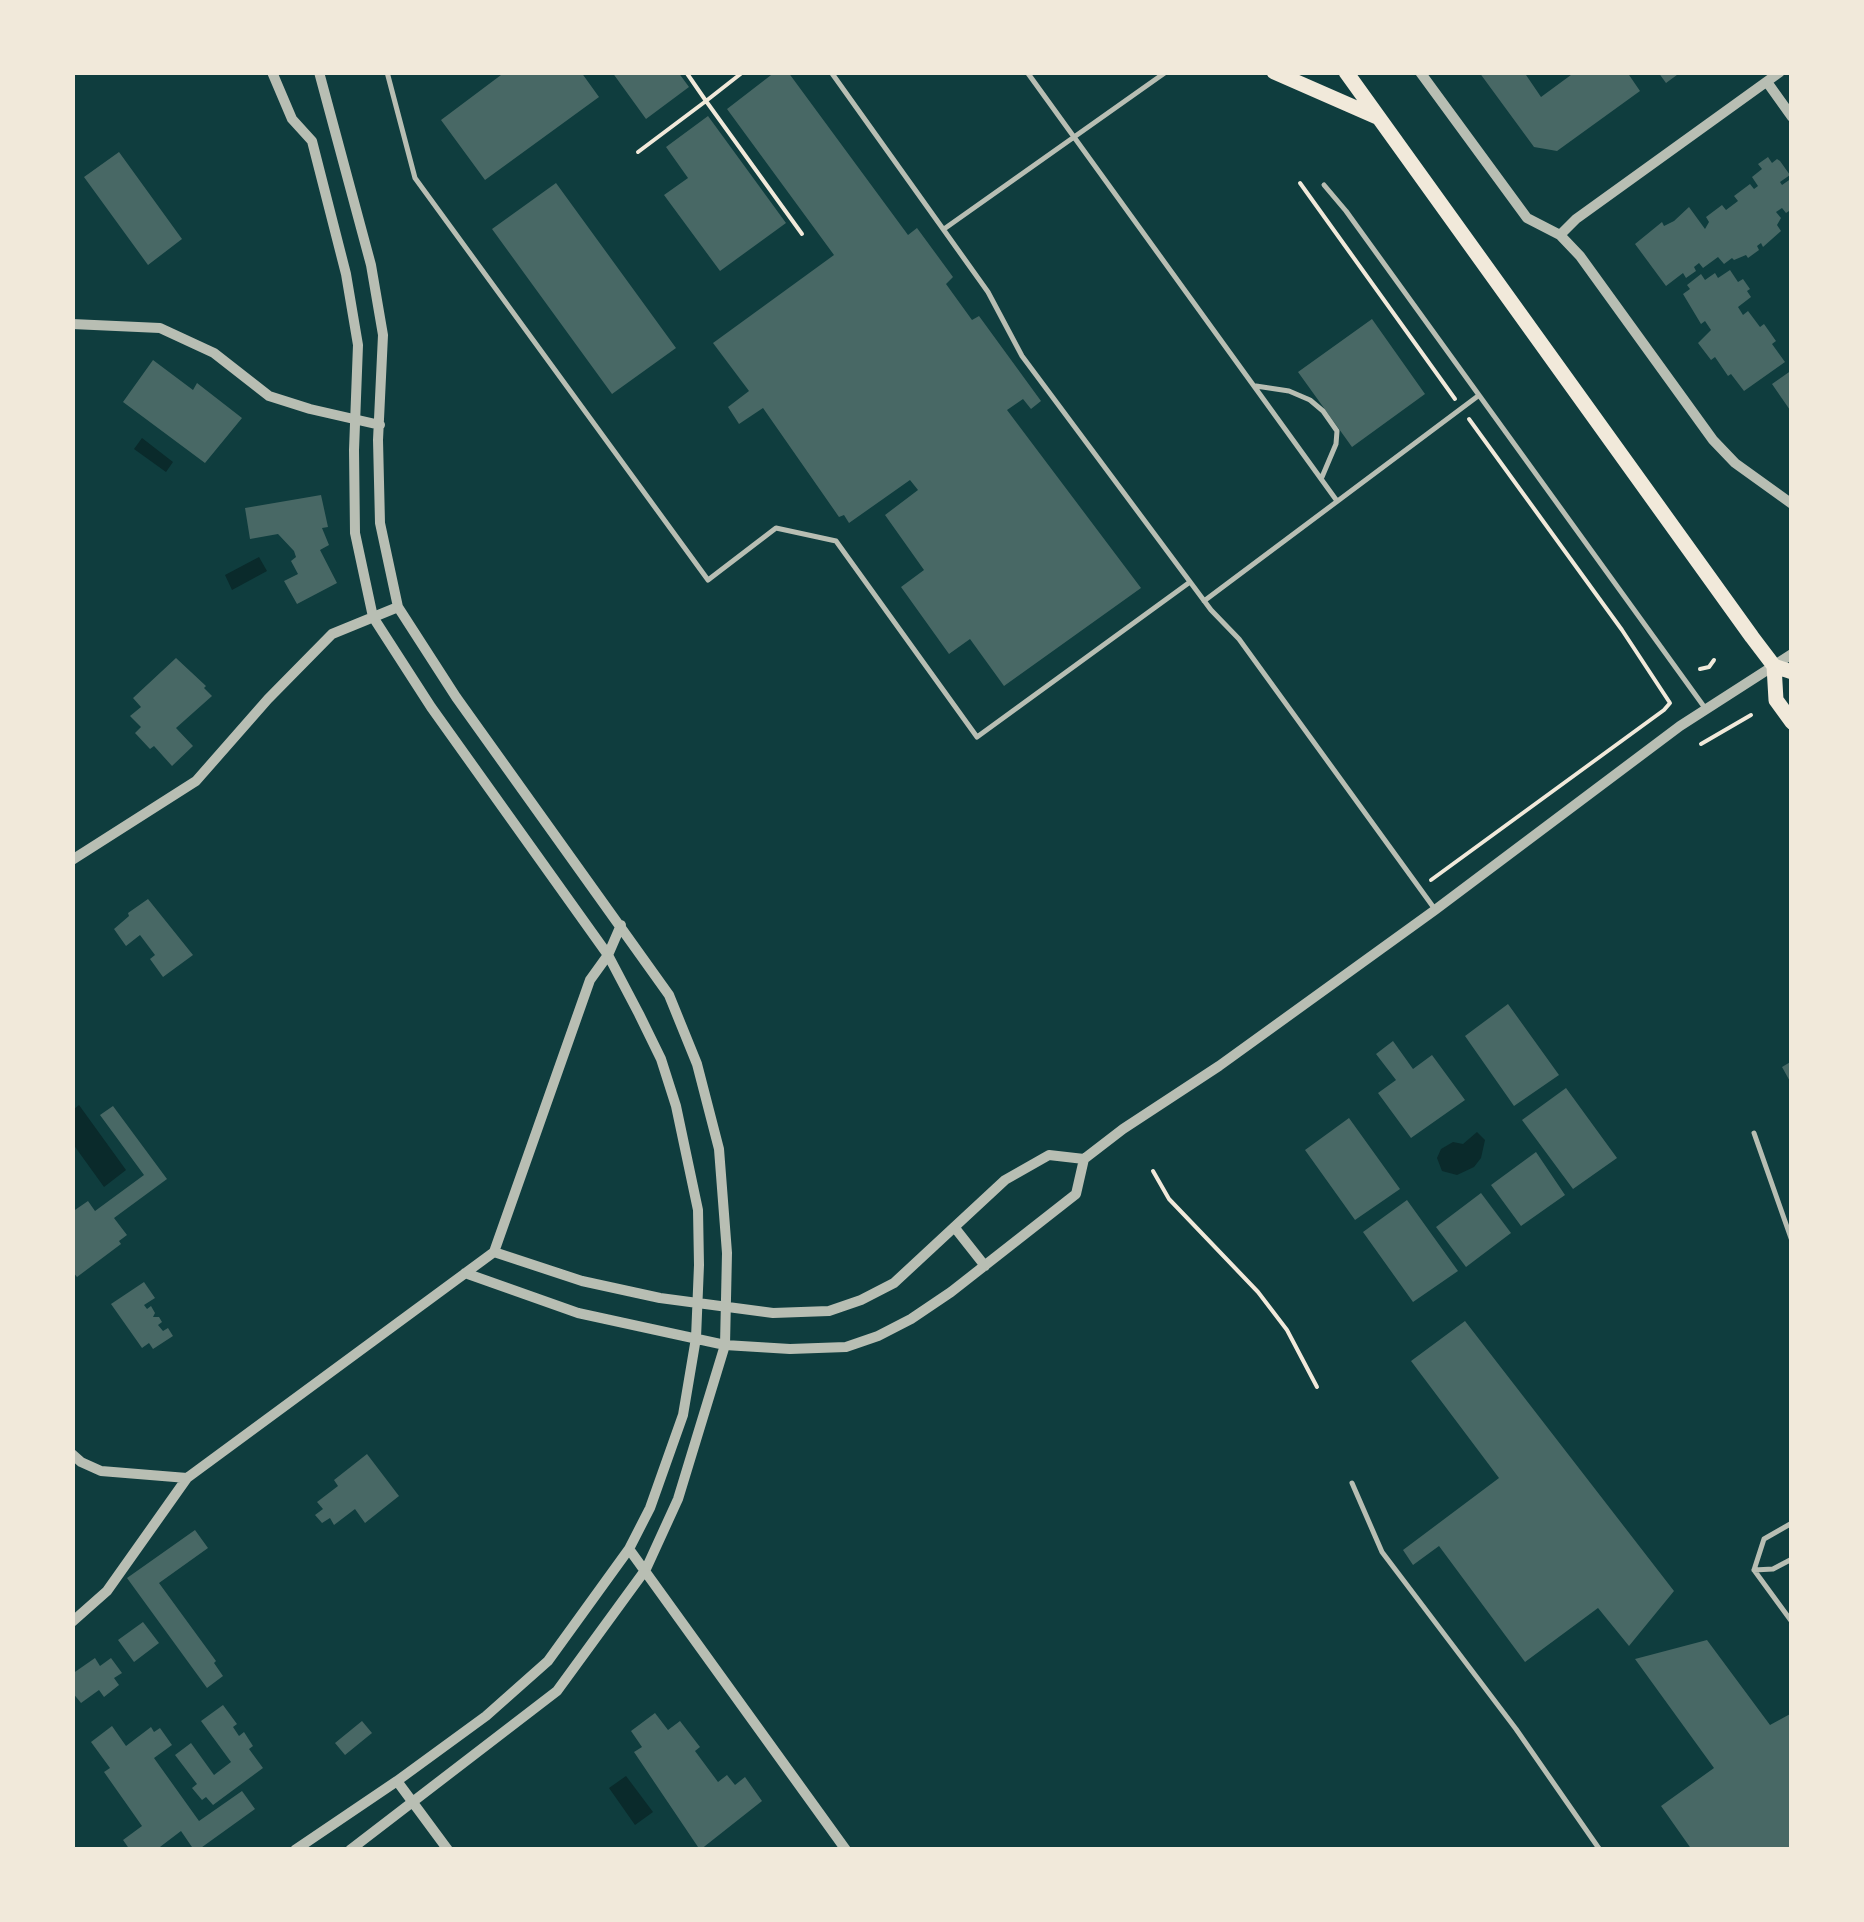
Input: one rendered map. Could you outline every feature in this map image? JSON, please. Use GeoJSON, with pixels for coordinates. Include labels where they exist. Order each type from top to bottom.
{"type":"FeatureCollection","features":[{"type":"Feature","properties":{"kind":"main road"},"geometry":{"type":"LineString","coordinates":[[1274,72],[1379,118]]}},
{"type":"Feature","properties":{"kind":"main road"},"geometry":{"type":"LineString","coordinates":[[1346,72],[1774,666],[1776,700],[1792,722]]}},
{"type":"Feature","properties":{"kind":"main road"},"geometry":{"type":"LineString","coordinates":[[1774,666],[1792,672]]}},
{"type":"Feature","properties":{"kind":"street"},"geometry":{"type":"LineString","coordinates":[[272,72],[292,119],[312,142],[346,274],[358,345],[356,533],[373,617],[431,707],[608,955],[661,1059],[676,1106],[698,1210],[696,1338],[682,1415],[650,1508],[629,1549],[548,1660],[486,1716],[295,1850]]}},
{"type":"Feature","properties":{"kind":"street"},"geometry":{"type":"LineString","coordinates":[[319,72],[371,264],[383,336],[380,523],[398,607],[456,697],[669,995],[696,1064],[718,1150],[727,1253],[725,1345],[678,1499],[646,1569],[557,1692],[350,1850]]}},
{"type":"Feature","properties":{"kind":"street"},"geometry":{"type":"LineString","coordinates":[[1420,72],[1527,218],[1560,236],[1580,256],[1714,440],[1735,463],[1792,504]]}},
{"type":"Feature","properties":{"kind":"street"},"geometry":{"type":"LineString","coordinates":[[1560,236],[1576,219],[1780,72]]}},
{"type":"Feature","properties":{"kind":"street"},"geometry":{"type":"LineString","coordinates":[[1766,82],[1792,117]]}},
{"type":"Feature","properties":{"kind":"street"},"geometry":{"type":"LineString","coordinates":[[312,142],[336,134]]}},
{"type":"Feature","properties":{"kind":"street"},"geometry":{"type":"LineString","coordinates":[[72,324],[160,328],[214,353],[270,396],[380,425]]}},
{"type":"Feature","properties":{"kind":"street"},"geometry":{"type":"LineString","coordinates":[[72,860],[196,781],[332,634],[398,607]]}},
{"type":"Feature","properties":{"kind":"street"},"geometry":{"type":"LineString","coordinates":[[465,1274],[578,1313],[725,1345],[846,1348],[911,1319],[1076,1194],[1084,1159],[1435,910],[1706,709],[1792,654]]}},
{"type":"Feature","properties":{"kind":"street"},"geometry":{"type":"LineString","coordinates":[[72,1622],[107,1590],[187,1478],[494,1252],[590,980],[608,955],[621,926]]}},
{"type":"Feature","properties":{"kind":"street"},"geometry":{"type":"LineString","coordinates":[[494,1252],[582,1280],[726,1309],[772,1313],[829,1311],[894,1283],[1005,1180],[1049,1155],[1084,1159]]}},
{"type":"Feature","properties":{"kind":"street"},"geometry":{"type":"LineString","coordinates":[[954,1228],[985,1266]]}},
{"type":"Feature","properties":{"kind":"street"},"geometry":{"type":"LineString","coordinates":[[72,1454],[101,1471],[187,1478]]}},
{"type":"Feature","properties":{"kind":"street"},"geometry":{"type":"LineString","coordinates":[[629,1549],[846,1850]]}},
{"type":"Feature","properties":{"kind":"street"},"geometry":{"type":"LineString","coordinates":[[397,1782],[448,1850]]}},
{"type":"Feature","properties":{"kind":"lane"},"geometry":{"type":"LineString","coordinates":[[386,72],[415,178],[708,580],[776,528],[836,541],[977,737],[1190,582]]}},
{"type":"Feature","properties":{"kind":"lane"},"geometry":{"type":"LineString","coordinates":[[831,72],[988,292],[1022,356],[1204,601],[1239,639],[1435,910]]}},
{"type":"Feature","properties":{"kind":"lane"},"geometry":{"type":"LineString","coordinates":[[1028,72],[1337,501]]}},
{"type":"Feature","properties":{"kind":"lane"},"geometry":{"type":"LineString","coordinates":[[943,229],[1166,72]]}},
{"type":"Feature","properties":{"kind":"lane"},"geometry":{"type":"LineString","coordinates":[[1324,186],[1346,211],[1706,709]]}},
{"type":"Feature","properties":{"kind":"lane"},"geometry":{"type":"LineString","coordinates":[[1256,386],[1289,391],[1323,410],[1336,431],[1336,444],[1322,478]]}},
{"type":"Feature","properties":{"kind":"lane"},"geometry":{"type":"LineString","coordinates":[[1204,601],[1478,396]]}},
{"type":"Feature","properties":{"kind":"lane"},"geometry":{"type":"LineString","coordinates":[[1754,1134],[1792,1241]]}},
{"type":"Feature","properties":{"kind":"lane"},"geometry":{"type":"LineString","coordinates":[[1352,1483],[1382,1552],[1516,1729],[1600,1850]]}},
{"type":"Feature","properties":{"kind":"lane"},"geometry":{"type":"LineString","coordinates":[[1754,1570],[1764,1539],[1792,1523]]}},
{"type":"Feature","properties":{"kind":"lane"},"geometry":{"type":"LineString","coordinates":[[1754,1570],[1773,1569],[1792,1559]]}},
{"type":"Feature","properties":{"kind":"lane"},"geometry":{"type":"LineString","coordinates":[[1754,1570],[1792,1622]]}},
{"type":"Feature","properties":{"kind":"path"},"geometry":{"type":"LineString","coordinates":[[686,72],[802,234]]}},
{"type":"Feature","properties":{"kind":"path"},"geometry":{"type":"LineString","coordinates":[[638,152],[743,72]]}},
{"type":"Feature","properties":{"kind":"path"},"geometry":{"type":"LineString","coordinates":[[1300,183],[1666,692],[1670,703],[1420,888]]}},
{"type":"Feature","properties":{"kind":"path"},"geometry":{"type":"LineString","coordinates":[[1700,669],[1709,667],[1714,660]]}},
{"type":"Feature","properties":{"kind":"path"},"geometry":{"type":"LineString","coordinates":[[1701,744],[1751,715]]}},
{"type":"Feature","properties":{"kind":"path"},"geometry":{"type":"LineString","coordinates":[[1153,1171],[1169,1198],[1258,1292],[1287,1330],[1317,1387]]}},
{"type":"Feature","properties":{"kind":"water"},"geometry":{"type":"Polygon","coordinates":[[[142,438],[173,462],[166,472],[134,449],[142,438]]]}},
{"type":"Feature","properties":{"kind":"water"},"geometry":{"type":"Polygon","coordinates":[[[259,557],[267,571],[232,590],[225,575],[259,557]]]}},
{"type":"Feature","properties":{"kind":"water"},"geometry":{"type":"Polygon","coordinates":[[[79,1105],[126,1170],[104,1187],[73,1144],[73,1110],[79,1105]]]}},
{"type":"Feature","properties":{"kind":"water"},"geometry":{"type":"Polygon","coordinates":[[[1477,1132],[1485,1140],[1481,1158],[1474,1167],[1457,1175],[1442,1171],[1437,1158],[1441,1149],[1453,1142],[1463,1144],[1477,1132]]]}},
{"type":"Feature","properties":{"kind":"water"},"geometry":{"type":"Polygon","coordinates":[[[626,1776],[653,1812],[635,1825],[609,1788],[626,1776]]]}},
{"type":"Feature","properties":{"kind":"building"},"geometry":{"type":"Polygon","coordinates":[[[505,72],[581,72],[599,97],[485,180],[441,120],[505,72]]]}},
{"type":"Feature","properties":{"kind":"building"},"geometry":{"type":"Polygon","coordinates":[[[612,72],[678,72],[689,87],[646,119],[612,72]]]}},
{"type":"Feature","properties":{"kind":"building"},"geometry":{"type":"Polygon","coordinates":[[[775,72],[788,72],[908,235],[917,228],[953,277],[946,284],[972,320],[979,316],[1041,401],[1031,409],[1023,399],[1007,410],[1141,588],[1004,686],[970,639],[949,654],[901,587],[924,570],[885,515],[918,490],[910,480],[849,523],[844,515],[839,517],[763,408],[739,424],[728,407],[749,391],[713,343],[834,255],[727,109],[775,72]]]}},
{"type":"Feature","properties":{"kind":"building"},"geometry":{"type":"Polygon","coordinates":[[[1479,72],[1524,72],[1541,97],[1575,72],[1627,72],[1640,91],[1557,151],[1534,147],[1479,72]]]}},
{"type":"Feature","properties":{"kind":"building"},"geometry":{"type":"Polygon","coordinates":[[[1658,72],[1681,72],[1666,83],[1658,72]]]}},
{"type":"Feature","properties":{"kind":"building"},"geometry":{"type":"Polygon","coordinates":[[[708,116],[786,223],[720,271],[664,195],[688,178],[666,147],[708,116]]]}},
{"type":"Feature","properties":{"kind":"building"},"geometry":{"type":"Polygon","coordinates":[[[119,152],[182,239],[148,265],[84,177],[119,152]]]}},
{"type":"Feature","properties":{"kind":"building"},"geometry":{"type":"Polygon","coordinates":[[[1768,157],[1772,163],[1780,161],[1790,175],[1780,182],[1782,185],[1792,178],[1792,209],[1776,212],[1781,218],[1777,225],[1781,231],[1763,247],[1761,243],[1757,246],[1759,250],[1748,258],[1732,258],[1724,264],[1718,257],[1703,268],[1699,263],[1686,278],[1683,273],[1666,286],[1635,244],[1662,222],[1664,226],[1674,221],[1689,207],[1705,229],[1709,222],[1706,217],[1722,205],[1726,210],[1738,201],[1734,196],[1750,184],[1754,189],[1758,186],[1752,177],[1762,169],[1758,164],[1768,157]]]}},
{"type":"Feature","properties":{"kind":"building"},"geometry":{"type":"Polygon","coordinates":[[[556,183],[676,348],[612,394],[492,229],[556,183]]]}},
{"type":"Feature","properties":{"kind":"building"},"geometry":{"type":"Polygon","coordinates":[[[1730,270],[1738,282],[1743,279],[1750,289],[1747,291],[1751,297],[1738,307],[1743,315],[1748,311],[1760,327],[1764,324],[1785,362],[1744,391],[1698,343],[1711,330],[1705,321],[1701,324],[1683,294],[1690,289],[1687,285],[1701,274],[1705,280],[1730,270]]]}},
{"type":"Feature","properties":{"kind":"building"},"geometry":{"type":"Polygon","coordinates":[[[1372,319],[1425,394],[1352,447],[1298,372],[1372,319]]]}},
{"type":"Feature","properties":{"kind":"building"},"geometry":{"type":"Polygon","coordinates":[[[153,360],[193,390],[197,383],[242,418],[205,463],[123,402],[153,360]]]}},
{"type":"Feature","properties":{"kind":"building"},"geometry":{"type":"Polygon","coordinates":[[[1792,370],[1792,413],[1772,384],[1792,370]]]}},
{"type":"Feature","properties":{"kind":"building"},"geometry":{"type":"Polygon","coordinates":[[[321,495],[328,527],[322,528],[329,545],[320,550],[337,583],[297,604],[284,581],[298,574],[291,561],[296,557],[294,551],[278,534],[250,539],[245,508],[321,495]]]}},
{"type":"Feature","properties":{"kind":"building"},"geometry":{"type":"Polygon","coordinates":[[[176,658],[212,696],[176,728],[193,746],[172,766],[135,733],[141,727],[130,716],[141,707],[133,698],[176,658]]]}},
{"type":"Feature","properties":{"kind":"building"},"geometry":{"type":"Polygon","coordinates":[[[148,899],[193,955],[163,977],[150,959],[155,955],[140,935],[126,946],[114,929],[148,899]]]}},
{"type":"Feature","properties":{"kind":"building"},"geometry":{"type":"Polygon","coordinates":[[[1508,1004],[1559,1075],[1514,1106],[1465,1036],[1508,1004]]]}},
{"type":"Feature","properties":{"kind":"building"},"geometry":{"type":"Polygon","coordinates":[[[1393,1041],[1413,1069],[1432,1055],[1465,1100],[1411,1138],[1378,1093],[1396,1080],[1376,1054],[1393,1041]]]}},
{"type":"Feature","properties":{"kind":"building"},"geometry":{"type":"Polygon","coordinates":[[[1792,1061],[1792,1085],[1782,1067],[1792,1061]]]}},
{"type":"Feature","properties":{"kind":"building"},"geometry":{"type":"Polygon","coordinates":[[[1566,1088],[1617,1158],[1573,1189],[1522,1120],[1566,1088]]]}},
{"type":"Feature","properties":{"kind":"building"},"geometry":{"type":"Polygon","coordinates":[[[113,1106],[167,1179],[114,1218],[127,1235],[119,1241],[121,1244],[77,1277],[72,1271],[72,1212],[88,1201],[95,1211],[144,1175],[100,1115],[113,1106]]]}},
{"type":"Feature","properties":{"kind":"building"},"geometry":{"type":"Polygon","coordinates":[[[1349,1118],[1400,1189],[1355,1220],[1305,1150],[1349,1118]]]}},
{"type":"Feature","properties":{"kind":"building"},"geometry":{"type":"Polygon","coordinates":[[[1536,1152],[1565,1195],[1521,1226],[1491,1185],[1536,1152]]]}},
{"type":"Feature","properties":{"kind":"building"},"geometry":{"type":"Polygon","coordinates":[[[1481,1193],[1511,1233],[1466,1267],[1436,1227],[1481,1193]]]}},
{"type":"Feature","properties":{"kind":"building"},"geometry":{"type":"Polygon","coordinates":[[[1407,1200],[1458,1271],[1413,1302],[1363,1232],[1407,1200]]]}},
{"type":"Feature","properties":{"kind":"building"},"geometry":{"type":"Polygon","coordinates":[[[144,1282],[155,1298],[144,1305],[147,1309],[151,1306],[153,1317],[162,1322],[158,1325],[163,1331],[168,1328],[173,1336],[153,1349],[149,1343],[142,1348],[111,1304],[144,1282]]]}},
{"type":"Feature","properties":{"kind":"building"},"geometry":{"type":"Polygon","coordinates":[[[1465,1321],[1674,1591],[1629,1646],[1598,1608],[1525,1662],[1439,1546],[1413,1565],[1403,1550],[1499,1478],[1411,1361],[1465,1321]]]}},
{"type":"Feature","properties":{"kind":"building"},"geometry":{"type":"Polygon","coordinates":[[[367,1454],[399,1496],[365,1523],[355,1509],[334,1525],[330,1518],[322,1523],[315,1515],[323,1509],[317,1502],[338,1486],[334,1480],[367,1454]]]}},
{"type":"Feature","properties":{"kind":"building"},"geometry":{"type":"Polygon","coordinates":[[[195,1530],[208,1548],[159,1583],[223,1676],[207,1688],[127,1578],[195,1530]]]}},
{"type":"Feature","properties":{"kind":"building"},"geometry":{"type":"Polygon","coordinates":[[[143,1622],[159,1643],[134,1662],[118,1640],[143,1622]]]}},
{"type":"Feature","properties":{"kind":"building"},"geometry":{"type":"Polygon","coordinates":[[[1707,1640],[1770,1725],[1792,1713],[1792,1850],[1692,1850],[1661,1806],[1714,1768],[1635,1659],[1707,1640]]]}},
{"type":"Feature","properties":{"kind":"building"},"geometry":{"type":"Polygon","coordinates":[[[95,1658],[100,1666],[111,1658],[122,1673],[114,1678],[119,1685],[104,1697],[99,1690],[81,1703],[72,1692],[72,1674],[95,1658]]]}},
{"type":"Feature","properties":{"kind":"building"},"geometry":{"type":"Polygon","coordinates":[[[223,1705],[237,1724],[233,1727],[239,1736],[244,1732],[253,1746],[249,1749],[263,1768],[213,1805],[206,1797],[202,1800],[192,1788],[197,1784],[175,1755],[191,1743],[214,1775],[231,1762],[201,1721],[223,1705]]]}},
{"type":"Feature","properties":{"kind":"building"},"geometry":{"type":"Polygon","coordinates":[[[655,1713],[668,1730],[680,1721],[700,1747],[695,1751],[718,1782],[727,1775],[735,1785],[745,1777],[762,1801],[700,1850],[634,1752],[642,1747],[631,1731],[655,1713]]]}},
{"type":"Feature","properties":{"kind":"building"},"geometry":{"type":"Polygon","coordinates":[[[362,1721],[372,1733],[345,1755],[335,1743],[362,1721]]]}},
{"type":"Feature","properties":{"kind":"building"},"geometry":{"type":"Polygon","coordinates":[[[112,1726],[126,1746],[151,1727],[154,1732],[160,1728],[172,1745],[154,1758],[199,1821],[242,1791],[255,1809],[198,1850],[181,1831],[156,1850],[130,1850],[123,1840],[142,1826],[104,1772],[110,1768],[91,1742],[112,1726]]]}}]}
